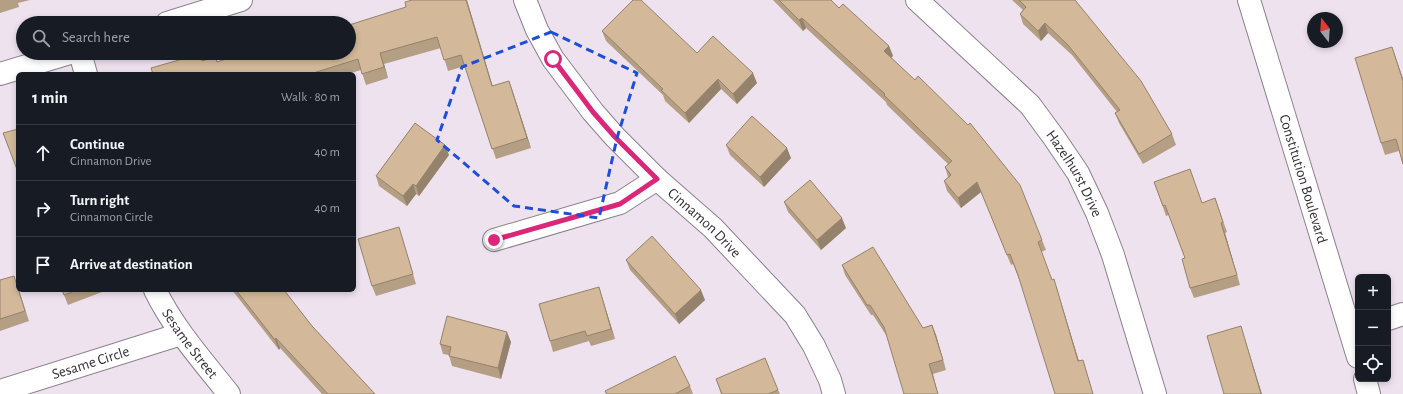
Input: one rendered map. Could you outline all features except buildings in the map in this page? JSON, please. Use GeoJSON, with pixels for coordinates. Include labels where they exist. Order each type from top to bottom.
{"type":"FeatureCollection","features":[{"type":"Feature","properties":{"kind":"street"},"geometry":{"type":"LineString","coordinates":[[190,16],[241,0]]}},
{"type":"Feature","properties":{"kind":"street","name":"Cinnamon Drive"},"geometry":{"type":"LineString","coordinates":[[525,0],[537,30],[557,64],[593,112],[615,137],[657,179],[713,228],[795,315],[814,346],[830,380],[834,394]]}},
{"type":"Feature","properties":{"kind":"street","name":"Hazelhurst Drive"},"geometry":{"type":"LineString","coordinates":[[917,0],[1030,105],[1078,174],[1097,213],[1113,255],[1155,394]]}},
{"type":"Feature","properties":{"kind":"street","name":"Constitution Boulevard"},"geometry":{"type":"LineString","coordinates":[[1249,0],[1354,329],[1356,346]]}},
{"type":"Feature","properties":{"kind":"street"},"geometry":{"type":"LineString","coordinates":[[0,74],[47,60]]}},
{"type":"Feature","properties":{"kind":"street"},"geometry":{"type":"LineString","coordinates":[[82,60],[85,72]]}},
{"type":"Feature","properties":{"kind":"street"},"geometry":{"type":"LineString","coordinates":[[494,240],[620,204],[657,179]]}},
{"type":"Feature","properties":{"kind":"street","name":"Sesame Street"},"geometry":{"type":"LineString","coordinates":[[156,292],[181,334],[229,394]]}},
{"type":"Feature","properties":{"kind":"street"},"geometry":{"type":"LineString","coordinates":[[1391,318],[1403,314]]}},
{"type":"Feature","properties":{"kind":"street","name":"Sesame Circle"},"geometry":{"type":"LineString","coordinates":[[0,391],[181,334]]}},
{"type":"Feature","properties":{"kind":"street"},"geometry":{"type":"LineString","coordinates":[[1366,382],[1369,394]]}},
{"type":"Feature","properties":{"kind":"highlighted area"},"geometry":{"type":"Polygon","coordinates":[[[551,32],[637,73],[617,138],[599,218],[514,206],[437,140],[462,67],[551,32]]]}},
{"type":"Feature","properties":{"kind":"route"},"geometry":{"type":"LineString","coordinates":[[494,240],[620,204],[657,179],[615,137],[593,112],[553,59]]}}]}
